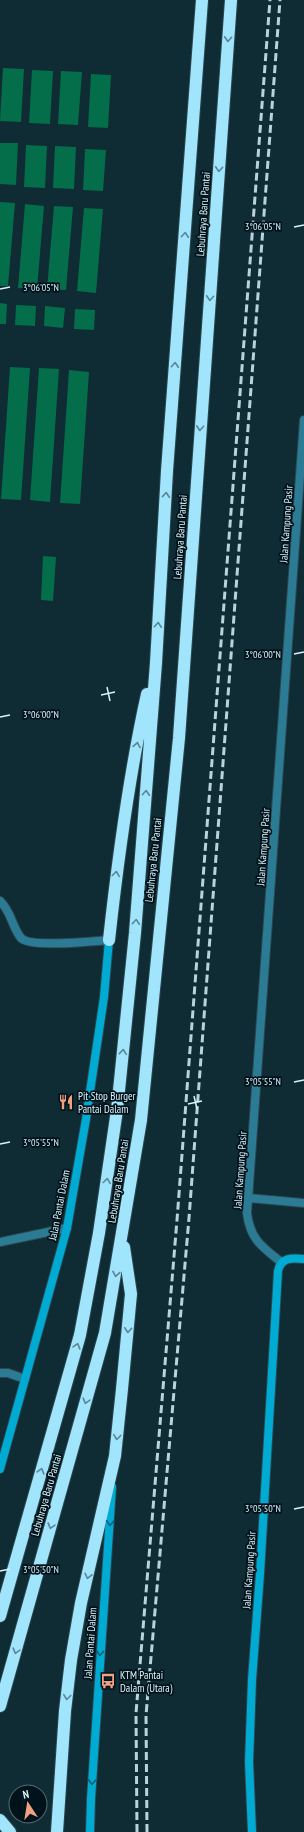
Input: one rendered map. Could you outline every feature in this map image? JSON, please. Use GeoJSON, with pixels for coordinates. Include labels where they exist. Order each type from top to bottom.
{"type":"FeatureCollection","features":[{"type":"Feature","properties":{"kind":"highway","name":"Lebuhraya Baru Pantai"},"geometry":{"type":"LineString","coordinates":[[0,1616],[80,1335],[99,1233],[117,1110],[135,933],[156,663],[167,471],[202,0]]}},
{"type":"Feature","properties":{"kind":"highway","name":"Lebuhraya Baru Pantai"},"geometry":{"type":"LineString","coordinates":[[0,1706],[105,1333],[140,1120],[179,738],[231,0]]}},
{"type":"Feature","properties":{"kind":"highway"},"geometry":{"type":"LineString","coordinates":[[109,940],[116,872],[136,751],[147,695],[156,663]]}},
{"type":"Feature","properties":{"kind":"highway"},"geometry":{"type":"LineString","coordinates":[[56,1832],[65,1711],[71,1660],[82,1603],[115,1456],[131,1294],[122,1236]]}},
{"type":"Feature","properties":{"kind":"highway"},"geometry":{"type":"LineString","coordinates":[[0,1820],[10,1832]]}},
{"type":"Feature","properties":{"kind":"street","name":"Jalan Kampung Pasir"},"geometry":{"type":"LineString","coordinates":[[252,1832],[250,1762],[252,1680],[260,1574],[278,1271],[281,1262],[259,1244],[252,1235],[248,1225],[248,1198],[304,420]]}},
{"type":"Feature","properties":{"kind":"street"},"geometry":{"type":"LineString","coordinates":[[0,901],[4,905],[16,931],[22,940],[32,943],[46,944],[109,940]]}},
{"type":"Feature","properties":{"kind":"street","name":"Jalan Pantai Dalam"},"geometry":{"type":"LineString","coordinates":[[0,1469],[67,1228],[86,1119],[104,997],[109,940]]}},
{"type":"Feature","properties":{"kind":"street"},"geometry":{"type":"LineString","coordinates":[[248,1198],[304,1203]]}},
{"type":"Feature","properties":{"kind":"street"},"geometry":{"type":"LineString","coordinates":[[0,1242],[67,1228]]}},
{"type":"Feature","properties":{"kind":"street"},"geometry":{"type":"LineString","coordinates":[[281,1262],[292,1258],[304,1259]]}},
{"type":"Feature","properties":{"kind":"street"},"geometry":{"type":"LineString","coordinates":[[0,1373],[8,1373],[25,1379]]}},
{"type":"Feature","properties":{"kind":"street","name":"Jalan Pantai Dalam"},"geometry":{"type":"LineString","coordinates":[[90,1832],[99,1677],[115,1456]]}},
{"type":"Feature","properties":{"kind":"shaded area"},"geometry":{"type":"Polygon","coordinates":[[[3,68],[24,69],[21,122],[0,121],[3,68]]]}},
{"type":"Feature","properties":{"kind":"shaded area"},"geometry":{"type":"Polygon","coordinates":[[[32,70],[53,71],[50,124],[29,123],[32,70]]]}},
{"type":"Feature","properties":{"kind":"shaded area"},"geometry":{"type":"Polygon","coordinates":[[[61,71],[82,72],[78,125],[58,124],[61,71]]]}},
{"type":"Feature","properties":{"kind":"shaded area"},"geometry":{"type":"Polygon","coordinates":[[[91,74],[111,75],[108,128],[88,127],[91,74]]]}},
{"type":"Feature","properties":{"kind":"shaded area"},"geometry":{"type":"Polygon","coordinates":[[[0,143],[18,143],[16,185],[0,184],[0,143]]]}},
{"type":"Feature","properties":{"kind":"shaded area"},"geometry":{"type":"Polygon","coordinates":[[[26,145],[47,146],[45,188],[24,187],[26,145]]]}},
{"type":"Feature","properties":{"kind":"shaded area"},"geometry":{"type":"Polygon","coordinates":[[[55,146],[76,147],[74,189],[53,188],[55,146]]]}},
{"type":"Feature","properties":{"kind":"shaded area"},"geometry":{"type":"Polygon","coordinates":[[[85,149],[106,150],[103,191],[83,190],[85,149]]]}},
{"type":"Feature","properties":{"kind":"shaded area"},"geometry":{"type":"Polygon","coordinates":[[[0,202],[15,203],[8,286],[0,286],[0,202]]]}},
{"type":"Feature","properties":{"kind":"shaded area"},"geometry":{"type":"Polygon","coordinates":[[[25,204],[44,206],[37,289],[18,288],[25,204]]]}},
{"type":"Feature","properties":{"kind":"shaded area"},"geometry":{"type":"Polygon","coordinates":[[[54,206],[73,207],[66,290],[47,289],[54,206]]]}},
{"type":"Feature","properties":{"kind":"shaded area"},"geometry":{"type":"Polygon","coordinates":[[[84,208],[103,209],[96,293],[77,291],[84,208]]]}},
{"type":"Feature","properties":{"kind":"shaded area"},"geometry":{"type":"Polygon","coordinates":[[[0,303],[7,304],[6,324],[0,324],[0,303]]]}},
{"type":"Feature","properties":{"kind":"shaded area"},"geometry":{"type":"Polygon","coordinates":[[[16,305],[36,306],[35,326],[15,325],[16,305]]]}},
{"type":"Feature","properties":{"kind":"shaded area"},"geometry":{"type":"Polygon","coordinates":[[[45,306],[65,308],[63,328],[44,326],[45,306]]]}},
{"type":"Feature","properties":{"kind":"shaded area"},"geometry":{"type":"Polygon","coordinates":[[[75,309],[95,310],[94,330],[74,329],[75,309]]]}},
{"type":"Feature","properties":{"kind":"shaded area"},"geometry":{"type":"Polygon","coordinates":[[[10,367],[30,368],[21,500],[1,499],[10,367]]]}},
{"type":"Feature","properties":{"kind":"shaded area"},"geometry":{"type":"Polygon","coordinates":[[[39,368],[59,369],[50,502],[30,500],[39,368]]]}},
{"type":"Feature","properties":{"kind":"shaded area"},"geometry":{"type":"Polygon","coordinates":[[[69,370],[89,372],[80,504],[60,503],[69,370]]]}},
{"type":"Feature","properties":{"kind":"shaded area"},"geometry":{"type":"Polygon","coordinates":[[[43,556],[56,557],[53,601],[41,600],[43,556]]]}},
{"type":"Feature","properties":{"kind":"railway"},"geometry":{"type":"LineString","coordinates":[[137,1832],[136,1713],[177,1220],[270,0]]}},
{"type":"Feature","properties":{"kind":"railway"},"geometry":{"type":"LineString","coordinates":[[147,1832],[146,1715],[189,1218],[280,0]]}},
{"type":"Feature","properties":{"kind":"place","name":"Pit Stop Burger Pantai Dalam"},"geometry":{"type":"Point","coordinates":[66,1102]}},
{"type":"Feature","properties":{"kind":"place","name":"KTM Pantai Dalam (Utara)"},"geometry":{"type":"Point","coordinates":[108,1681]}}]}
